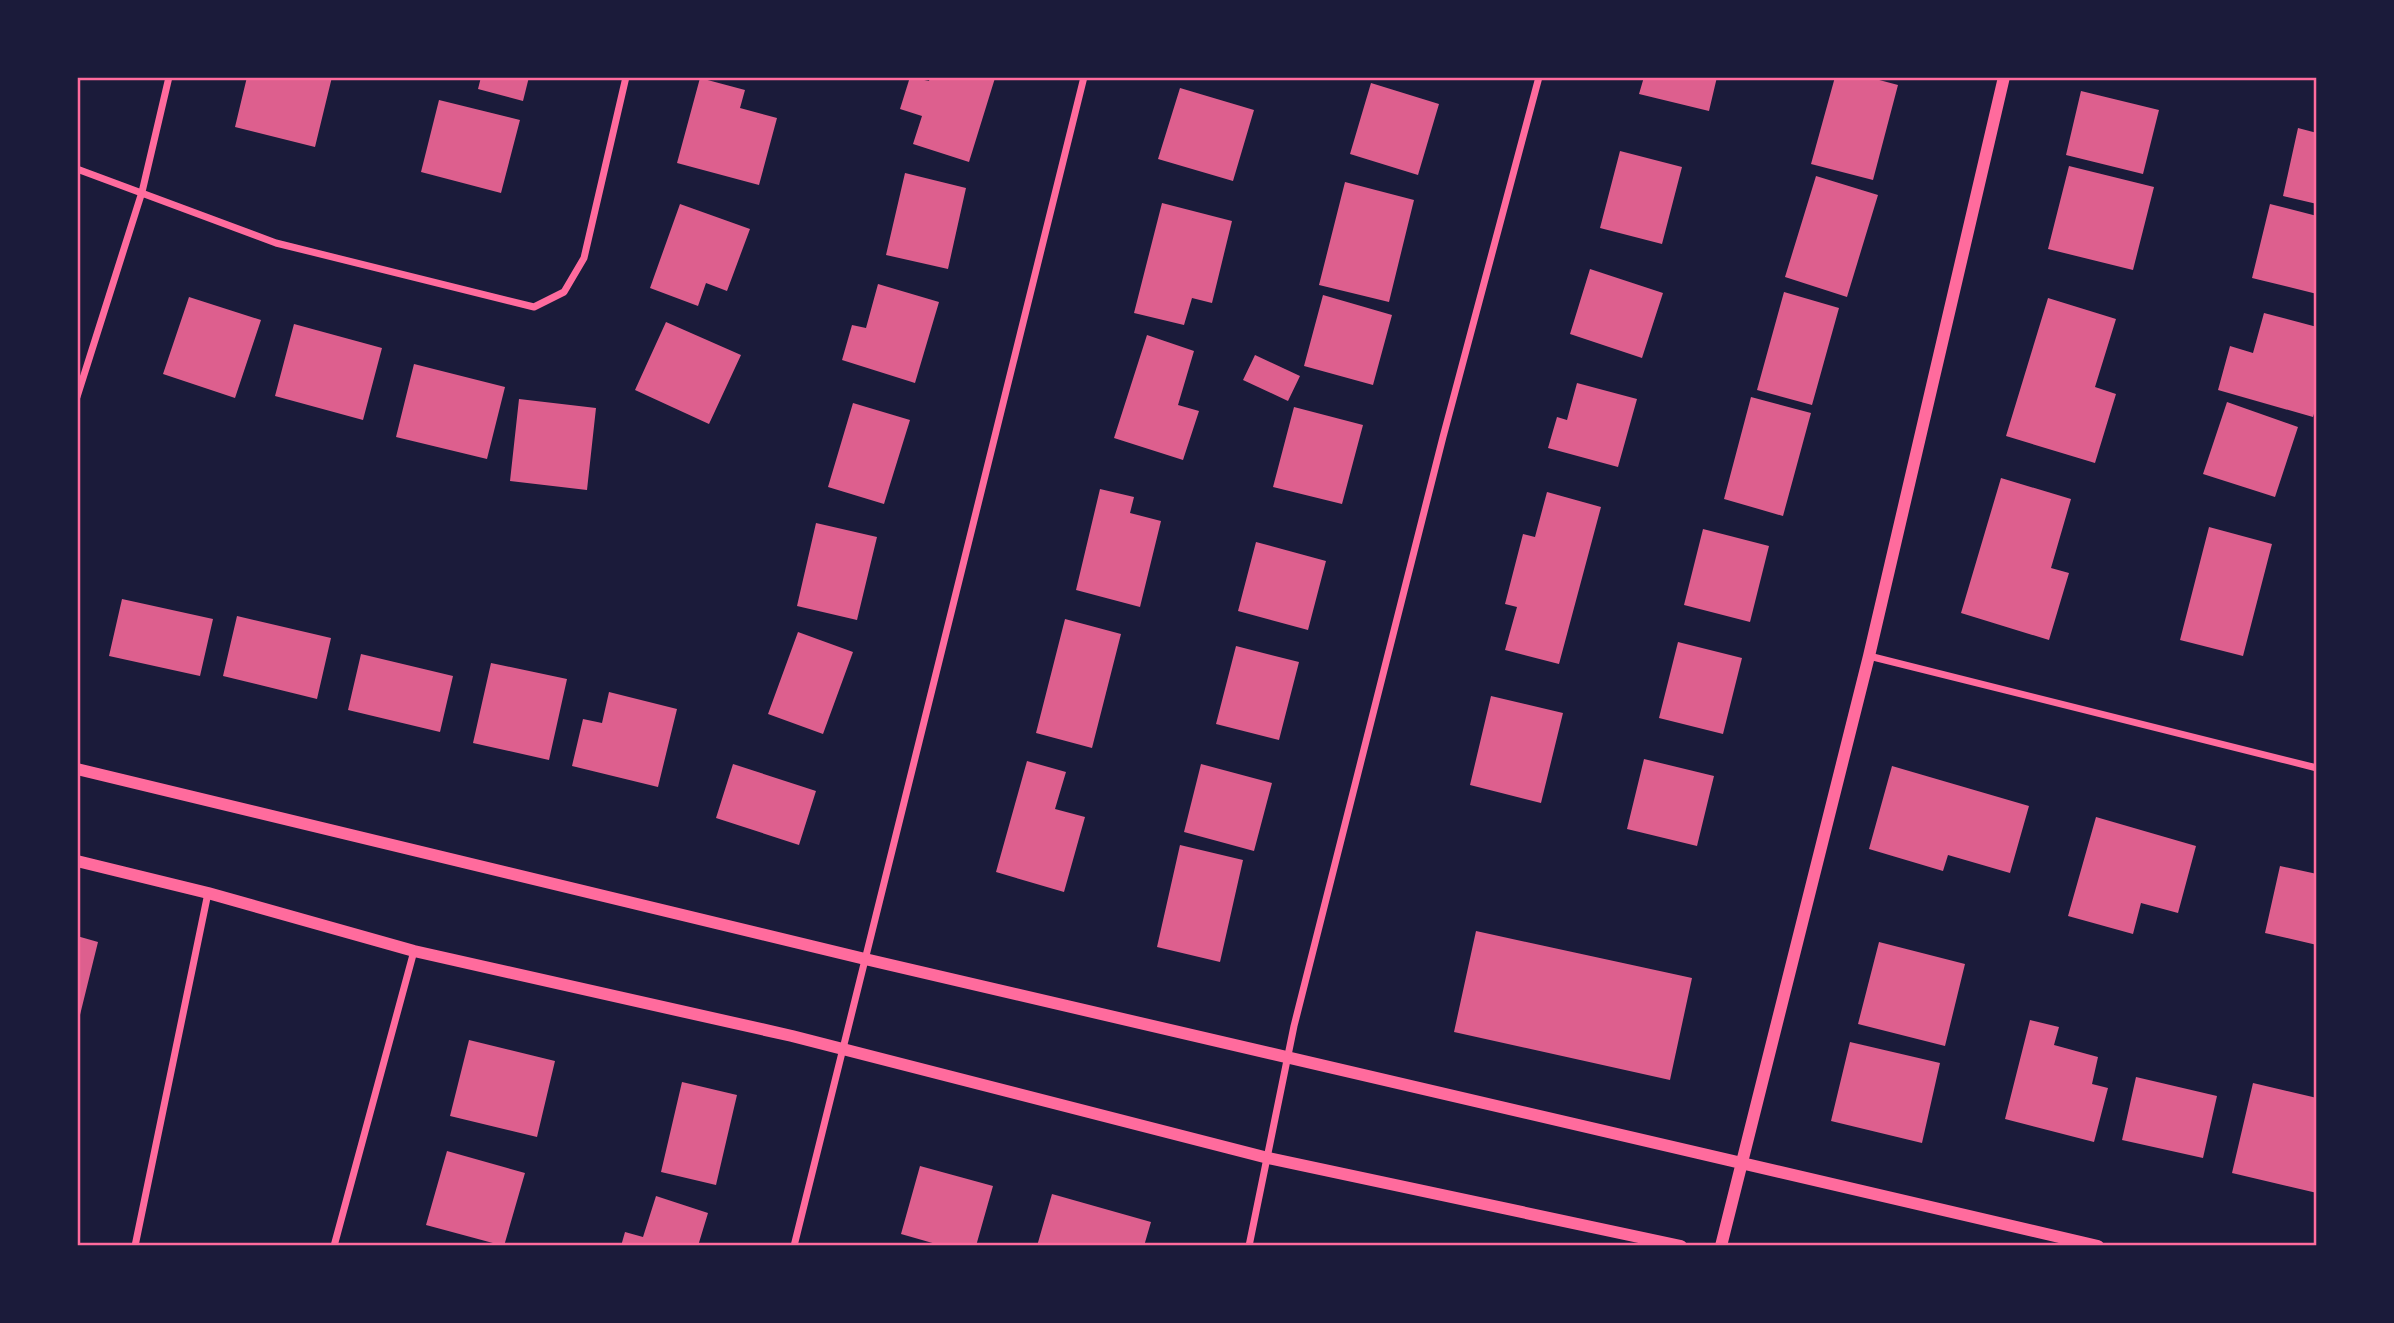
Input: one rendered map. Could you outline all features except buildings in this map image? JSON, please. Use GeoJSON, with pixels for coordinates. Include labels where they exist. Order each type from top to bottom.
{"type":"FeatureCollection","features":[{"type":"Feature","properties":{"kind":"street"},"geometry":{"type":"LineString","coordinates":[[77,397],[142,192],[169,77]]}},
{"type":"Feature","properties":{"kind":"street"},"geometry":{"type":"LineString","coordinates":[[77,169],[275,243],[534,307],[564,292],[584,258],[626,77]]}},
{"type":"Feature","properties":{"kind":"street"},"geometry":{"type":"LineString","coordinates":[[794,1246],[1084,77]]}},
{"type":"Feature","properties":{"kind":"street"},"geometry":{"type":"LineString","coordinates":[[1249,1246],[1286,1058],[1443,437],[1539,77]]}},
{"type":"Feature","properties":{"kind":"street"},"geometry":{"type":"LineString","coordinates":[[1721,1246],[1869,656],[2004,77]]}},
{"type":"Feature","properties":{"kind":"street"},"geometry":{"type":"LineString","coordinates":[[1869,656],[2317,768]]}},
{"type":"Feature","properties":{"kind":"street"},"geometry":{"type":"LineString","coordinates":[[77,769],[865,959],[2098,1246]]}},
{"type":"Feature","properties":{"kind":"street"},"geometry":{"type":"LineString","coordinates":[[77,861],[208,893],[414,951],[843,1049],[1268,1158],[1682,1246]]}},
{"type":"Feature","properties":{"kind":"street"},"geometry":{"type":"LineString","coordinates":[[135,1246],[208,893]]}},
{"type":"Feature","properties":{"kind":"street"},"geometry":{"type":"LineString","coordinates":[[334,1246],[414,951]]}}]}
